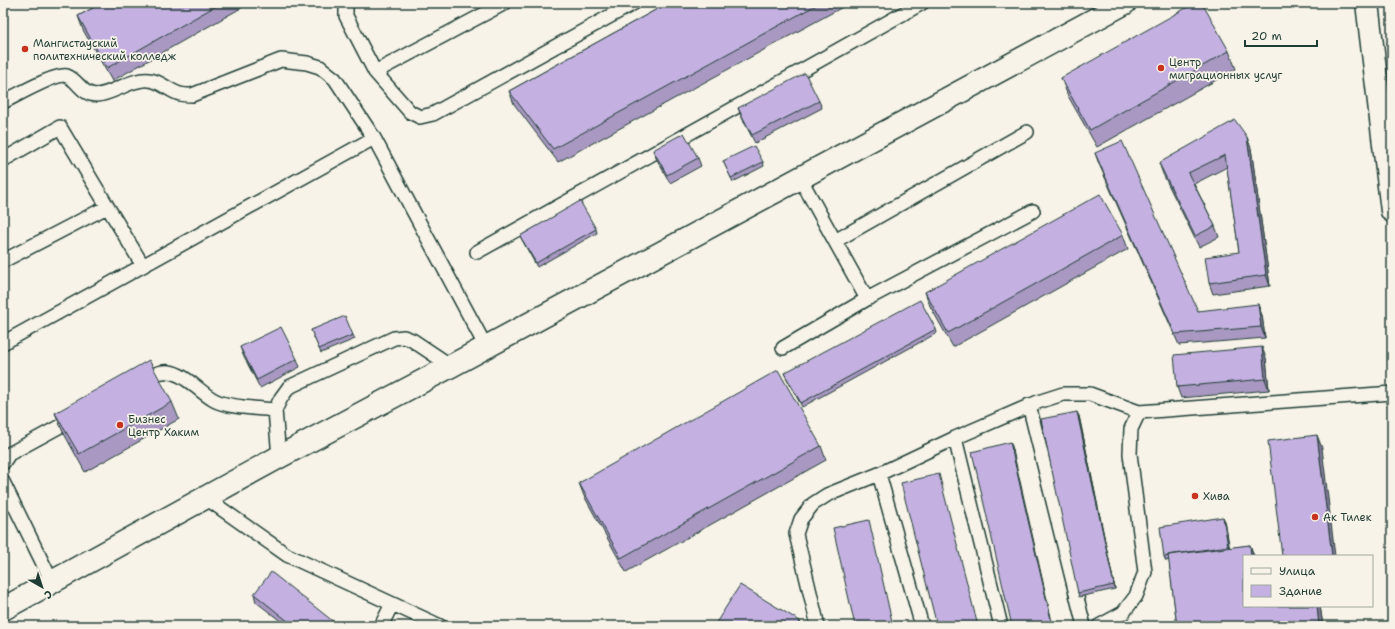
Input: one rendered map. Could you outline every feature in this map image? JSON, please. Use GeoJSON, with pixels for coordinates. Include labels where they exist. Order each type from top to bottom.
{"type":"FeatureCollection","features":[{"type":"Feature","properties":{"kind":"main road"},"geometry":{"type":"LineString","coordinates":[[3,609],[279,457],[1125,3]]}},
{"type":"Feature","properties":{"kind":"main road"},"geometry":{"type":"LineString","coordinates":[[1367,3],[1392,211]]}},
{"type":"Feature","properties":{"kind":"lane"},"geometry":{"type":"LineString","coordinates":[[346,3],[346,16],[375,72],[410,112],[420,118],[433,114],[634,3]]}},
{"type":"Feature","properties":{"kind":"lane"},"geometry":{"type":"LineString","coordinates":[[375,72],[505,3]]}},
{"type":"Feature","properties":{"kind":"lane"},"geometry":{"type":"LineString","coordinates":[[477,252],[922,3]]}},
{"type":"Feature","properties":{"kind":"lane"},"geometry":{"type":"LineString","coordinates":[[3,102],[51,78],[61,75],[67,76],[90,94],[98,95],[139,80],[150,80],[179,94],[192,95],[281,60],[307,62],[320,67],[335,79],[374,138],[486,347]]}},
{"type":"Feature","properties":{"kind":"lane"},"geometry":{"type":"LineString","coordinates":[[3,160],[60,127],[142,266]]}},
{"type":"Feature","properties":{"kind":"lane"},"geometry":{"type":"LineString","coordinates":[[835,241],[1027,132]]}},
{"type":"Feature","properties":{"kind":"lane"},"geometry":{"type":"LineString","coordinates":[[3,343],[374,138]]}},
{"type":"Feature","properties":{"kind":"lane"},"geometry":{"type":"LineString","coordinates":[[800,178],[867,299]]}},
{"type":"Feature","properties":{"kind":"lane"},"geometry":{"type":"LineString","coordinates":[[3,261],[107,206]]}},
{"type":"Feature","properties":{"kind":"lane"},"geometry":{"type":"LineString","coordinates":[[783,348],[867,299],[1033,211]]}},
{"type":"Feature","properties":{"kind":"lane"},"geometry":{"type":"LineString","coordinates":[[279,457],[275,410],[289,387],[394,338],[404,337],[412,340],[451,366]]}},
{"type":"Feature","properties":{"kind":"lane"},"geometry":{"type":"LineString","coordinates":[[131,388],[158,373],[173,372],[186,379],[215,401],[240,407],[275,410]]}},
{"type":"Feature","properties":{"kind":"lane"},"geometry":{"type":"LineString","coordinates":[[818,626],[796,534],[801,519],[812,504],[827,495],[879,474],[955,438],[1029,406],[1063,394],[1090,394],[1139,412],[1392,393]]}},
{"type":"Feature","properties":{"kind":"lane"},"geometry":{"type":"LineString","coordinates":[[1029,406],[1084,626]]}},
{"type":"Feature","properties":{"kind":"lane"},"geometry":{"type":"LineString","coordinates":[[1099,626],[1123,613],[1136,596],[1145,572],[1130,454],[1131,429],[1139,412]]}},
{"type":"Feature","properties":{"kind":"lane"},"geometry":{"type":"LineString","coordinates":[[3,463],[9,454],[84,413]]}},
{"type":"Feature","properties":{"kind":"lane"},"geometry":{"type":"LineString","coordinates":[[955,438],[1001,626]]}},
{"type":"Feature","properties":{"kind":"lane"},"geometry":{"type":"LineString","coordinates":[[879,474],[922,626]]}},
{"type":"Feature","properties":{"kind":"lane"},"geometry":{"type":"LineString","coordinates":[[3,482],[52,582]]}},
{"type":"Feature","properties":{"kind":"lane"},"geometry":{"type":"LineString","coordinates":[[206,498],[287,555],[440,626]]}},
{"type":"Feature","properties":{"kind":"lane"},"geometry":{"type":"LineString","coordinates":[[380,626],[392,604]]}},
{"type":"Feature","properties":{"kind":"building"},"geometry":{"type":"Polygon","coordinates":[[[102,3],[221,3],[107,68],[78,16],[102,3]]]}},
{"type":"Feature","properties":{"kind":"building"},"geometry":{"type":"Polygon","coordinates":[[[668,3],[820,3],[553,149],[509,91],[668,3]]]}},
{"type":"Feature","properties":{"kind":"building"},"geometry":{"type":"Polygon","coordinates":[[[1195,3],[1202,3],[1229,51],[1090,130],[1061,78],[1195,3]]]}},
{"type":"Feature","properties":{"kind":"building"},"geometry":{"type":"Polygon","coordinates":[[[805,73],[819,101],[752,135],[738,108],[805,73]]]}},
{"type":"Feature","properties":{"kind":"building"},"geometry":{"type":"Polygon","coordinates":[[[1235,120],[1247,137],[1266,275],[1209,283],[1205,257],[1239,252],[1225,155],[1188,173],[1215,226],[1195,236],[1159,163],[1235,120]]]}},
{"type":"Feature","properties":{"kind":"building"},"geometry":{"type":"Polygon","coordinates":[[[684,133],[698,158],[667,175],[653,150],[684,133]]]}},
{"type":"Feature","properties":{"kind":"building"},"geometry":{"type":"Polygon","coordinates":[[[1122,141],[1198,311],[1258,304],[1261,327],[1175,334],[1095,153],[1122,141]]]}},
{"type":"Feature","properties":{"kind":"building"},"geometry":{"type":"Polygon","coordinates":[[[754,146],[763,162],[731,178],[723,161],[754,146]]]}},
{"type":"Feature","properties":{"kind":"building"},"geometry":{"type":"Polygon","coordinates":[[[1100,194],[1123,235],[948,333],[925,292],[1100,194]]]}},
{"type":"Feature","properties":{"kind":"building"},"geometry":{"type":"Polygon","coordinates":[[[580,201],[596,229],[536,263],[520,236],[580,201]]]}},
{"type":"Feature","properties":{"kind":"building"},"geometry":{"type":"Polygon","coordinates":[[[920,300],[936,329],[801,403],[784,373],[920,300]]]}},
{"type":"Feature","properties":{"kind":"building"},"geometry":{"type":"Polygon","coordinates":[[[345,316],[353,335],[319,349],[311,330],[345,316]]]}},
{"type":"Feature","properties":{"kind":"building"},"geometry":{"type":"Polygon","coordinates":[[[281,327],[297,359],[257,380],[240,347],[281,327]]]}},
{"type":"Feature","properties":{"kind":"building"},"geometry":{"type":"Polygon","coordinates":[[[1262,347],[1265,379],[1177,387],[1174,355],[1262,347]]]}},
{"type":"Feature","properties":{"kind":"building"},"geometry":{"type":"Polygon","coordinates":[[[149,360],[172,402],[79,454],[55,413],[149,360]]]}},
{"type":"Feature","properties":{"kind":"building"},"geometry":{"type":"Polygon","coordinates":[[[778,370],[821,446],[621,558],[579,483],[778,370]]]}},
{"type":"Feature","properties":{"kind":"building"},"geometry":{"type":"Polygon","coordinates":[[[1077,412],[1114,585],[1078,593],[1041,419],[1077,412]]]}},
{"type":"Feature","properties":{"kind":"building"},"geometry":{"type":"Polygon","coordinates":[[[1317,435],[1332,555],[1282,555],[1268,441],[1317,435]]]}},
{"type":"Feature","properties":{"kind":"building"},"geometry":{"type":"Polygon","coordinates":[[[1010,442],[1052,624],[1045,626],[1012,626],[972,452],[1010,442]]]}},
{"type":"Feature","properties":{"kind":"building"},"geometry":{"type":"Polygon","coordinates":[[[939,474],[978,626],[937,626],[901,483],[939,474]]]}},
{"type":"Feature","properties":{"kind":"building"},"geometry":{"type":"Polygon","coordinates":[[[1223,517],[1228,546],[1168,555],[1164,557],[1160,527],[1223,517]]]}},
{"type":"Feature","properties":{"kind":"building"},"geometry":{"type":"Polygon","coordinates":[[[869,520],[893,626],[855,626],[833,528],[869,520]]]}},
{"type":"Feature","properties":{"kind":"building"},"geometry":{"type":"Polygon","coordinates":[[[1250,545],[1251,555],[1243,555],[1243,607],[1317,607],[1319,626],[1177,626],[1168,555],[1250,545]]]}},
{"type":"Feature","properties":{"kind":"building"},"geometry":{"type":"Polygon","coordinates":[[[271,572],[339,626],[294,626],[254,594],[271,572]]]}},
{"type":"Feature","properties":{"kind":"building"},"geometry":{"type":"Polygon","coordinates":[[[740,585],[800,621],[797,626],[714,626],[740,585]]]}},
{"type":"Feature","properties":{"kind":"place","name":"Мангистауский политехнический колледж"},"geometry":{"type":"Point","coordinates":[25,49]}},
{"type":"Feature","properties":{"kind":"place","name":"Центр миграционных услуг"},"geometry":{"type":"Point","coordinates":[1161,68]}},
{"type":"Feature","properties":{"kind":"place","name":"Бизнес Центр Хаким"},"geometry":{"type":"Point","coordinates":[120,425]}},
{"type":"Feature","properties":{"kind":"place","name":"Хива"},"geometry":{"type":"Point","coordinates":[1195,496]}},
{"type":"Feature","properties":{"kind":"place","name":"Ак Тилек"},"geometry":{"type":"Point","coordinates":[1315,517]}}]}
